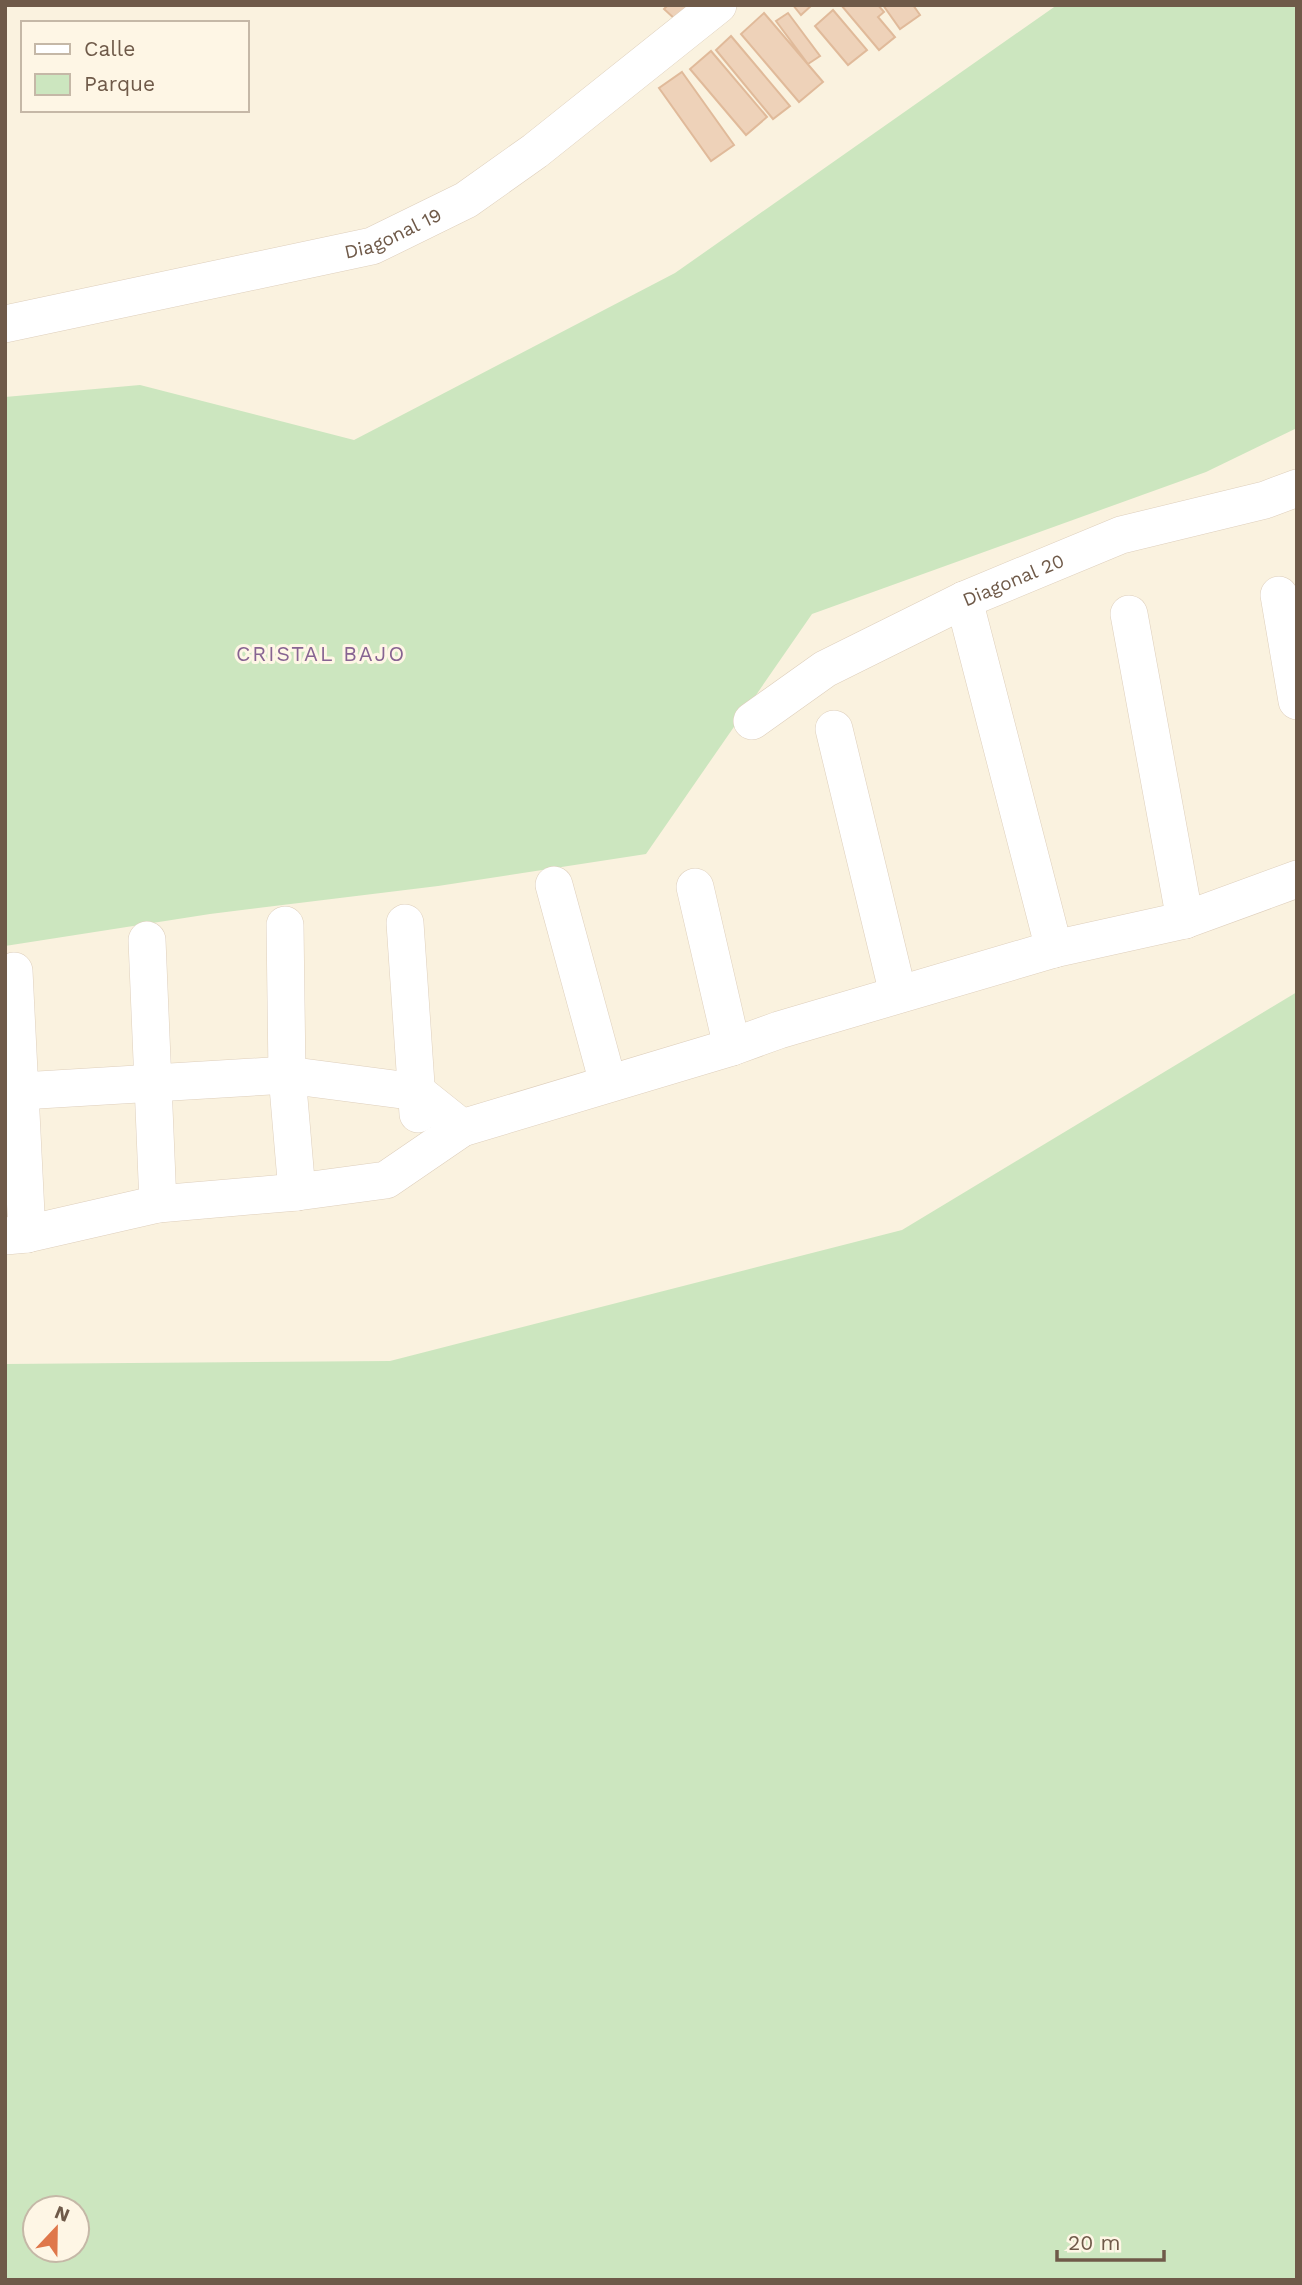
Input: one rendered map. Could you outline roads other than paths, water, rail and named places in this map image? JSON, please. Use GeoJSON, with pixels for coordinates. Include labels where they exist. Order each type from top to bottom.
{"type":"FeatureCollection","features":[{"type":"Feature","properties":{"kind":"street","name":"Diagonal 19"},"geometry":{"type":"LineString","coordinates":[[5,324],[372,246],[466,200],[535,151],[718,5]]}},
{"type":"Feature","properties":{"kind":"street","name":"Diagonal 20"},"geometry":{"type":"LineString","coordinates":[[752,722],[825,669],[964,600],[1121,535],[1265,500],[1297,488]]}},
{"type":"Feature","properties":{"kind":"street"},"geometry":{"type":"LineString","coordinates":[[1279,595],[1297,701]]}},
{"type":"Feature","properties":{"kind":"street"},"geometry":{"type":"LineString","coordinates":[[964,600],[1054,948]]}},
{"type":"Feature","properties":{"kind":"street"},"geometry":{"type":"LineString","coordinates":[[1129,614],[1185,920]]}},
{"type":"Feature","properties":{"kind":"street"},"geometry":{"type":"LineString","coordinates":[[834,729],[898,994]]}},
{"type":"Feature","properties":{"kind":"street"},"geometry":{"type":"LineString","coordinates":[[14,971],[16,1235],[158,1204],[297,1192],[386,1180],[462,1128],[1054,948],[1185,920],[1297,878]]}},
{"type":"Feature","properties":{"kind":"street"},"geometry":{"type":"LineString","coordinates":[[554,886],[608,1083]]}},
{"type":"Feature","properties":{"kind":"street"},"geometry":{"type":"LineString","coordinates":[[695,887],[732,1047]]}},
{"type":"Feature","properties":{"kind":"street"},"geometry":{"type":"LineString","coordinates":[[405,923],[422,1157]]}},
{"type":"Feature","properties":{"kind":"street"},"geometry":{"type":"LineString","coordinates":[[285,925],[287,1074],[297,1192]]}},
{"type":"Feature","properties":{"kind":"street"},"geometry":{"type":"LineString","coordinates":[[147,940],[158,1204]]}},
{"type":"Feature","properties":{"kind":"street"},"geometry":{"type":"LineString","coordinates":[[13,1091],[287,1074],[416,1092],[462,1128]]}},
{"type":"Feature","properties":{"kind":"district","name":"CRISTAL BAJO"},"geometry":{"type":"Point","coordinates":[321,654]}}]}
